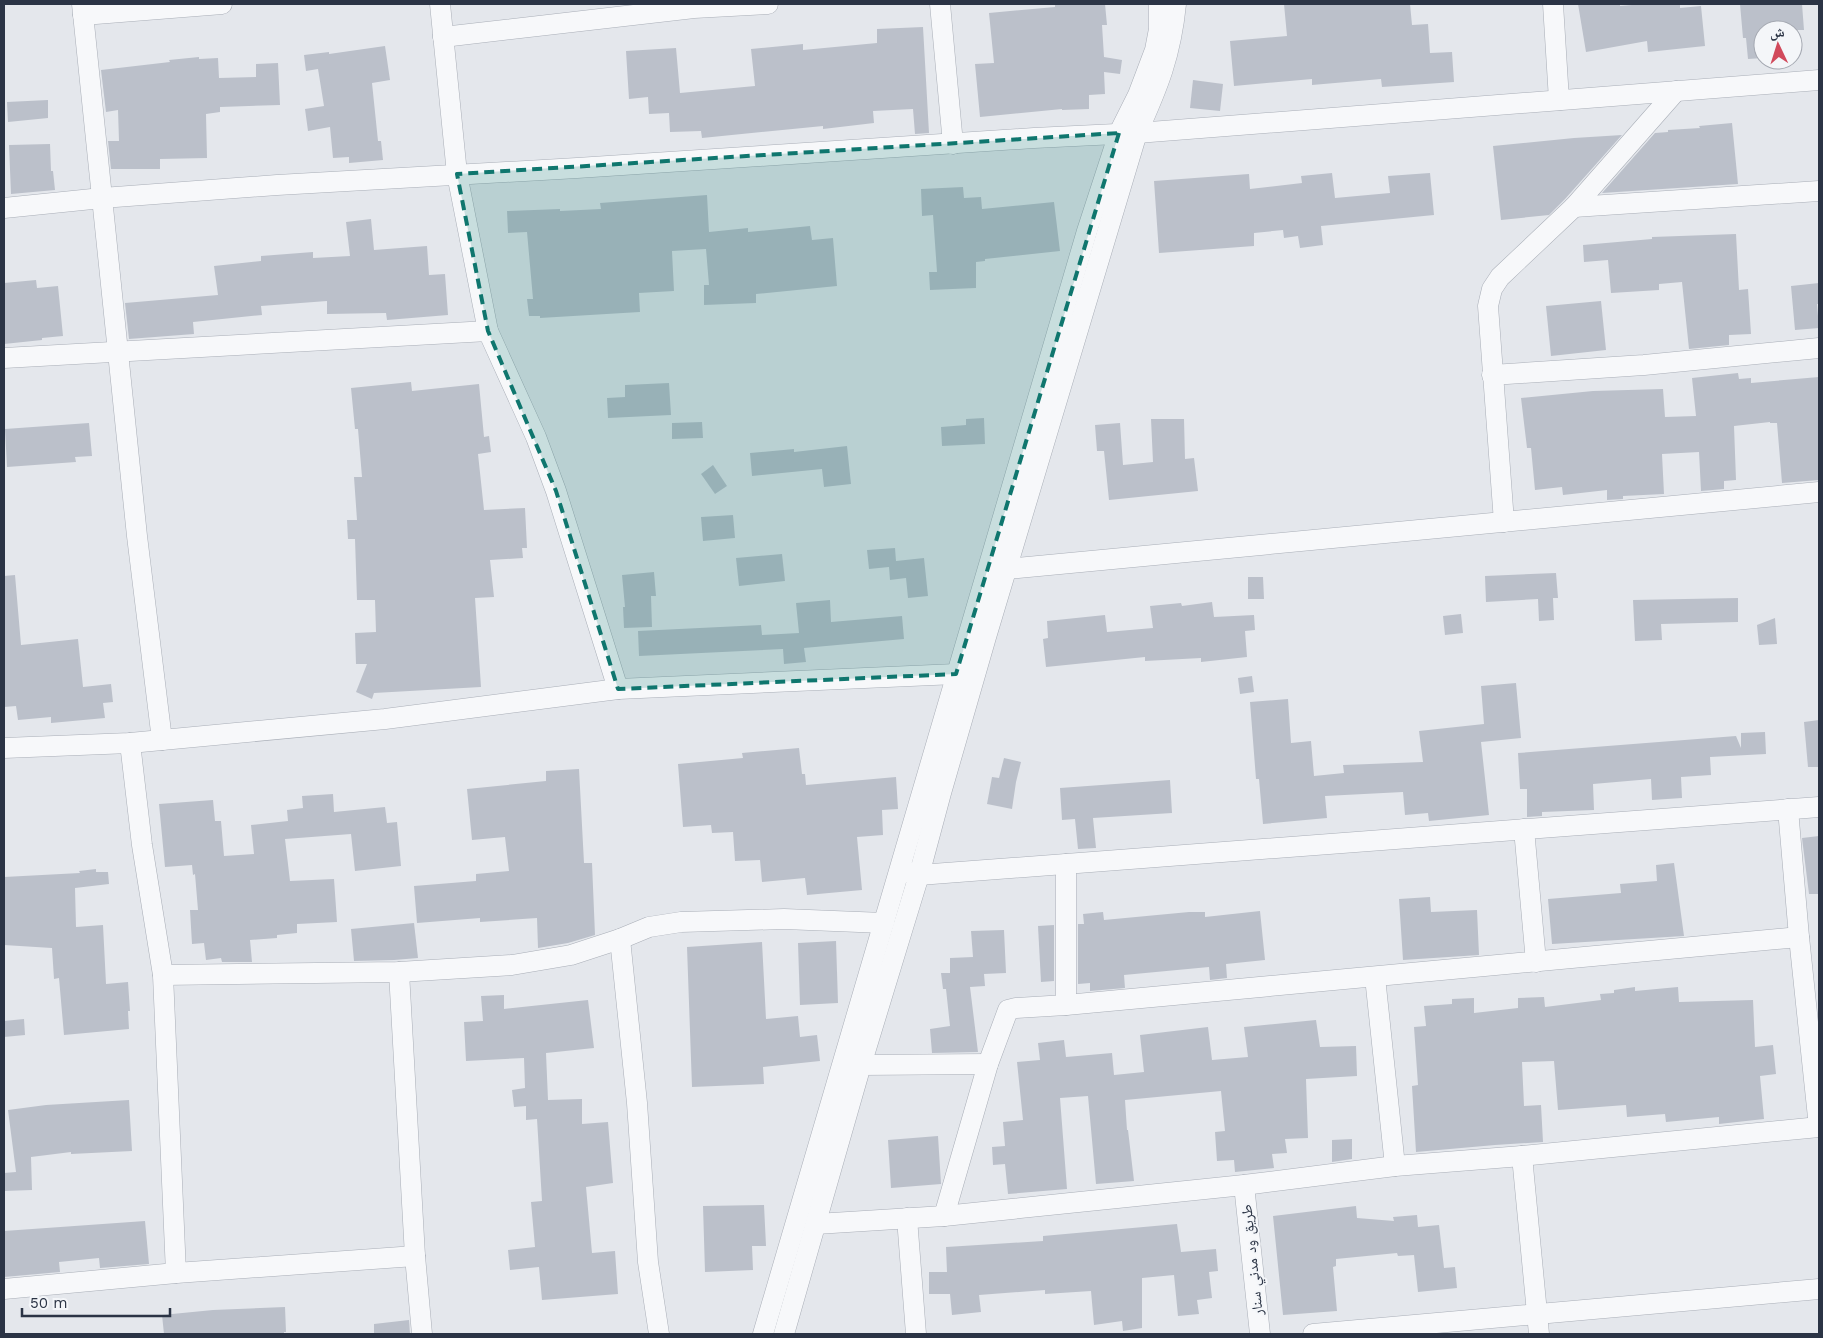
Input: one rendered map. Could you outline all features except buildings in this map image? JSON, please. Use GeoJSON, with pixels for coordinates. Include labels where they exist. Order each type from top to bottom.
{"type":"FeatureCollection","features":[{"type":"Feature","properties":{"kind":"street"},"geometry":{"type":"LineString","coordinates":[[162,740],[137,536],[83,9],[222,4]]}},
{"type":"Feature","properties":{"kind":"street"},"geometry":{"type":"LineString","coordinates":[[440,4],[457,174],[488,331],[536,437],[556,491],[618,689]]}},
{"type":"Feature","properties":{"kind":"street"},"geometry":{"type":"LineString","coordinates":[[443,37],[693,6],[768,4]]}},
{"type":"Feature","properties":{"kind":"street"},"geometry":{"type":"LineString","coordinates":[[940,4],[953,144]]}},
{"type":"Feature","properties":{"kind":"street"},"geometry":{"type":"LineString","coordinates":[[763,1334],[884,922],[910,872],[941,793],[997,568],[1087,231],[1128,133],[1138,95],[1155,50],[1159,29],[1159,4]]}},
{"type":"Feature","properties":{"kind":"street"},"geometry":{"type":"LineString","coordinates":[[1128,133],[1152,101],[1168,57],[1173,34],[1176,4]]}},
{"type":"Feature","properties":{"kind":"street"},"geometry":{"type":"LineString","coordinates":[[1553,4],[1559,100]]}},
{"type":"Feature","properties":{"kind":"street"},"geometry":{"type":"LineString","coordinates":[[4,208],[268,185],[1128,133],[1819,80]]}},
{"type":"Feature","properties":{"kind":"street"},"geometry":{"type":"LineString","coordinates":[[1504,522],[1488,306],[1492,289],[1500,276],[1574,207],[1676,91]]}},
{"type":"Feature","properties":{"kind":"street"},"geometry":{"type":"LineString","coordinates":[[1574,207],[1819,191]]}},
{"type":"Feature","properties":{"kind":"street"},"geometry":{"type":"LineString","coordinates":[[4,358],[488,331]]}},
{"type":"Feature","properties":{"kind":"street"},"geometry":{"type":"LineString","coordinates":[[1492,374],[1644,365],[1819,348]]}},
{"type":"Feature","properties":{"kind":"street"},"geometry":{"type":"LineString","coordinates":[[997,568],[1819,492]]}},
{"type":"Feature","properties":{"kind":"street"},"geometry":{"type":"LineString","coordinates":[[784,1334],[861,1065],[910,872],[956,674],[997,568]]}},
{"type":"Feature","properties":{"kind":"street"},"geometry":{"type":"LineString","coordinates":[[4,748],[130,743],[384,719],[618,689],[956,674]]}},
{"type":"Feature","properties":{"kind":"street"},"geometry":{"type":"LineString","coordinates":[[130,743],[142,846],[163,975],[176,1273]]}},
{"type":"Feature","properties":{"kind":"street"},"geometry":{"type":"LineString","coordinates":[[910,872],[1066,864],[1819,807]]}},
{"type":"Feature","properties":{"kind":"street"},"geometry":{"type":"LineString","coordinates":[[816,1224],[944,1216],[1244,1185],[1395,1166],[1522,1156],[1819,1127],[1788,809]]}},
{"type":"Feature","properties":{"kind":"street"},"geometry":{"type":"LineString","coordinates":[[1524,829],[1536,962]]}},
{"type":"Feature","properties":{"kind":"street"},"geometry":{"type":"LineString","coordinates":[[1066,864],[1066,1005]]}},
{"type":"Feature","properties":{"kind":"street"},"geometry":{"type":"LineString","coordinates":[[163,975],[399,972],[512,965],[571,955],[649,927],[681,922],[784,919],[884,922]]}},
{"type":"Feature","properties":{"kind":"street"},"geometry":{"type":"LineString","coordinates":[[944,1216],[988,1064],[1008,1010],[1375,978],[1799,937]]}},
{"type":"Feature","properties":{"kind":"street"},"geometry":{"type":"LineString","coordinates":[[620,939],[637,1103],[648,1262],[660,1334]]}},
{"type":"Feature","properties":{"kind":"street"},"geometry":{"type":"LineString","coordinates":[[399,972],[415,1256],[422,1334]]}},
{"type":"Feature","properties":{"kind":"street"},"geometry":{"type":"LineString","coordinates":[[1375,978],[1395,1166]]}},
{"type":"Feature","properties":{"kind":"street"},"geometry":{"type":"LineString","coordinates":[[861,1065],[988,1064]]}},
{"type":"Feature","properties":{"kind":"street"},"geometry":{"type":"LineString","coordinates":[[1522,1156],[1538,1325]]}},
{"type":"Feature","properties":{"kind":"street","name":"طريق ود مدني سنار"},"geometry":{"type":"LineString","coordinates":[[1244,1185],[1260,1334]]}},
{"type":"Feature","properties":{"kind":"street"},"geometry":{"type":"LineString","coordinates":[[907,1218],[916,1334]]}},
{"type":"Feature","properties":{"kind":"street"},"geometry":{"type":"LineString","coordinates":[[4,1288],[176,1273],[415,1256]]}},
{"type":"Feature","properties":{"kind":"street"},"geometry":{"type":"LineString","coordinates":[[1313,1334],[1538,1325],[1819,1289]]}},
{"type":"Feature","properties":{"kind":"highlighted area"},"geometry":{"type":"Polygon","coordinates":[[[1119,133],[956,674],[618,689],[556,491],[488,331],[457,174],[1119,133]]]}}]}
